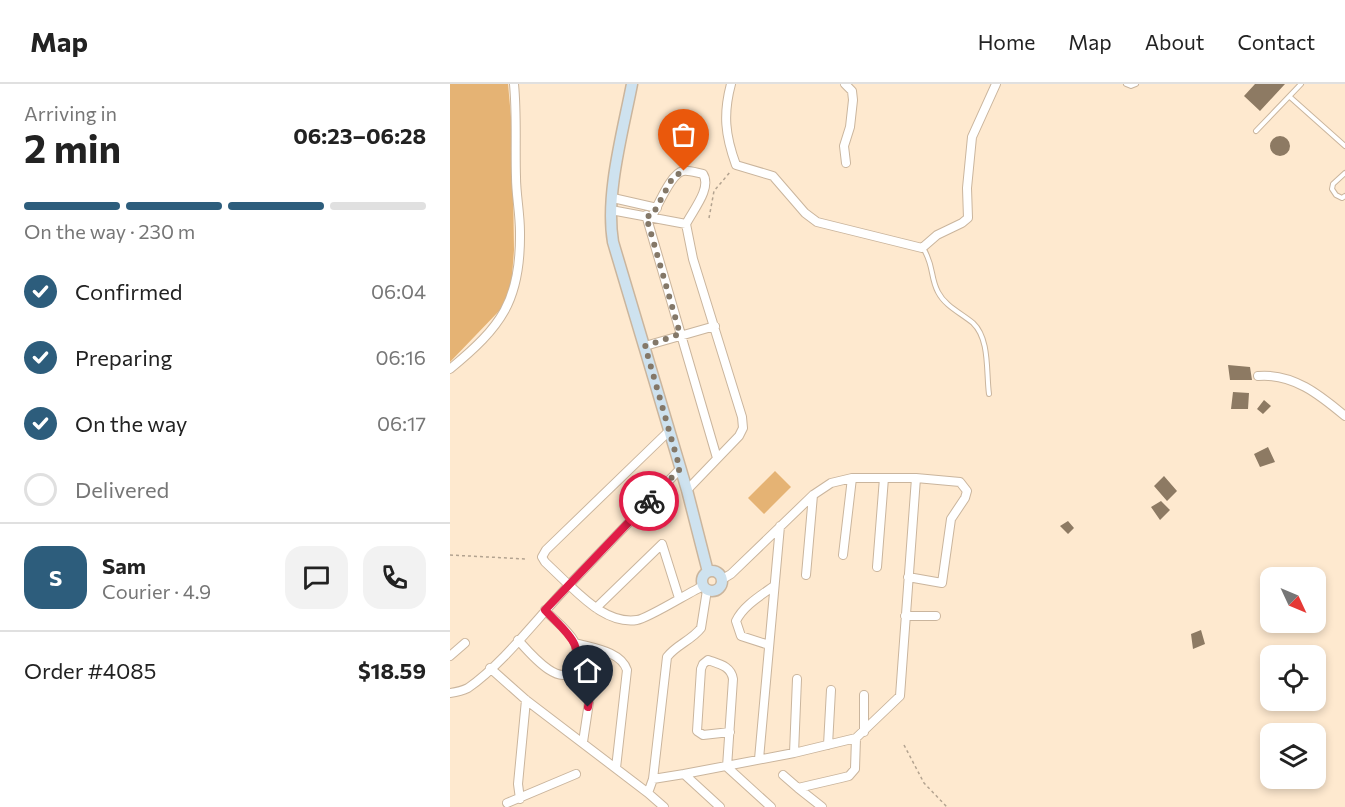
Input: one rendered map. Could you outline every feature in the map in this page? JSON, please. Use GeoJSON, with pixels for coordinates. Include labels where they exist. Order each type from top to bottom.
{"type":"FeatureCollection","features":[{"type":"Feature","properties":{"kind":"street"},"geometry":{"type":"LineString","coordinates":[[450,369],[481,343],[509,304],[520,266],[514,84]]}},
{"type":"Feature","properties":{"kind":"street"},"geometry":{"type":"LineString","coordinates":[[632,84],[618,156],[610,225],[668,432],[687,490],[708,572]]}},
{"type":"Feature","properties":{"kind":"street"},"geometry":{"type":"LineString","coordinates":[[731,84],[725,123],[736,165],[773,176],[805,213],[817,222],[922,248],[938,235],[962,224],[968,218],[972,137],[996,84]]}},
{"type":"Feature","properties":{"kind":"street"},"geometry":{"type":"LineString","coordinates":[[845,84],[852,91],[853,100],[850,127],[844,146],[846,163]]}},
{"type":"Feature","properties":{"kind":"street"},"geometry":{"type":"LineString","coordinates":[[649,216],[657,208],[673,177],[679,172],[703,174],[706,179],[705,187],[686,224],[693,259],[742,417],[742,428],[739,436],[687,490]]}},
{"type":"Feature","properties":{"kind":"street"},"geometry":{"type":"LineString","coordinates":[[613,198],[657,208]]}},
{"type":"Feature","properties":{"kind":"street"},"geometry":{"type":"LineString","coordinates":[[611,210],[686,224]]}},
{"type":"Feature","properties":{"kind":"street"},"geometry":{"type":"LineString","coordinates":[[649,216],[680,334],[717,458]]}},
{"type":"Feature","properties":{"kind":"street"},"geometry":{"type":"LineString","coordinates":[[645,346],[680,334],[715,326]]}},
{"type":"Feature","properties":{"kind":"street"},"geometry":{"type":"LineString","coordinates":[[1258,376],[1282,376],[1293,380],[1323,397],[1345,416]]}},
{"type":"Feature","properties":{"kind":"street"},"geometry":{"type":"LineString","coordinates":[[668,432],[546,550],[542,557],[569,585],[596,608],[618,620],[639,620],[679,598],[705,588],[717,589],[721,580],[731,574],[813,495],[831,483],[852,478],[916,478],[960,482],[967,491],[951,519],[942,583],[908,577]]}},
{"type":"Feature","properties":{"kind":"street"},"geometry":{"type":"LineString","coordinates":[[450,693],[467,688],[490,668],[680,469]]}},
{"type":"Feature","properties":{"kind":"street"},"geometry":{"type":"LineString","coordinates":[[843,555],[852,478]]}},
{"type":"Feature","properties":{"kind":"street"},"geometry":{"type":"LineString","coordinates":[[878,567],[884,478]]}},
{"type":"Feature","properties":{"kind":"street"},"geometry":{"type":"LineString","coordinates":[[653,779],[727,767],[856,738],[900,696],[916,478]]}},
{"type":"Feature","properties":{"kind":"street"},"geometry":{"type":"LineString","coordinates":[[806,575],[813,495]]}},
{"type":"Feature","properties":{"kind":"street"},"geometry":{"type":"LineString","coordinates":[[759,759],[780,526]]}},
{"type":"Feature","properties":{"kind":"street"},"geometry":{"type":"LineString","coordinates":[[596,608],[662,544],[679,598]]}},
{"type":"Feature","properties":{"kind":"street"},"geometry":{"type":"LineString","coordinates":[[708,572],[718,573],[721,580]]}},
{"type":"Feature","properties":{"kind":"street"},"geometry":{"type":"LineString","coordinates":[[648,793],[653,779],[667,657],[672,650],[701,628],[705,588],[702,579],[708,572]]}},
{"type":"Feature","properties":{"kind":"street"},"geometry":{"type":"LineString","coordinates":[[769,645],[741,636],[736,621],[747,606],[774,586]]}},
{"type":"Feature","properties":{"kind":"street"},"geometry":{"type":"LineString","coordinates":[[518,640],[550,672],[560,675],[568,673],[575,666],[577,655],[575,644],[545,610]]}},
{"type":"Feature","properties":{"kind":"street"},"geometry":{"type":"LineString","coordinates":[[905,616],[936,616]]}},
{"type":"Feature","properties":{"kind":"street"},"geometry":{"type":"LineString","coordinates":[[450,656],[465,643]]}},
{"type":"Feature","properties":{"kind":"street"},"geometry":{"type":"LineString","coordinates":[[575,644],[606,652],[625,663],[627,670],[616,768]]}},
{"type":"Feature","properties":{"kind":"street"},"geometry":{"type":"LineString","coordinates":[[727,767],[729,732],[732,672],[729,668],[708,660],[701,669],[698,731],[703,735],[729,732]]}},
{"type":"Feature","properties":{"kind":"street"},"geometry":{"type":"LineString","coordinates":[[490,668],[526,700],[664,807]]}},
{"type":"Feature","properties":{"kind":"street"},"geometry":{"type":"LineString","coordinates":[[568,673],[584,681],[591,689],[583,742]]}},
{"type":"Feature","properties":{"kind":"street"},"geometry":{"type":"LineString","coordinates":[[794,753],[797,679]]}},
{"type":"Feature","properties":{"kind":"street"},"geometry":{"type":"LineString","coordinates":[[828,745],[831,690]]}},
{"type":"Feature","properties":{"kind":"street"},"geometry":{"type":"LineString","coordinates":[[864,695],[864,732]]}},
{"type":"Feature","properties":{"kind":"street"},"geometry":{"type":"LineString","coordinates":[[520,799],[518,784],[526,700]]}},
{"type":"Feature","properties":{"kind":"street"},"geometry":{"type":"LineString","coordinates":[[798,788],[849,776],[855,769],[856,738]]}},
{"type":"Feature","properties":{"kind":"street"},"geometry":{"type":"LineString","coordinates":[[727,767],[771,807]]}},
{"type":"Feature","properties":{"kind":"street"},"geometry":{"type":"LineString","coordinates":[[507,803],[576,774]]}},
{"type":"Feature","properties":{"kind":"street"},"geometry":{"type":"LineString","coordinates":[[684,774],[720,807]]}},
{"type":"Feature","properties":{"kind":"street"},"geometry":{"type":"LineString","coordinates":[[783,776],[822,807]]}},
{"type":"Feature","properties":{"kind":"lane"},"geometry":{"type":"LineString","coordinates":[[1126,84],[1131,86],[1136,84]]}},
{"type":"Feature","properties":{"kind":"lane"},"geometry":{"type":"LineString","coordinates":[[1256,131],[1301,84]]}},
{"type":"Feature","properties":{"kind":"lane"},"geometry":{"type":"LineString","coordinates":[[1290,97],[1345,146]]}},
{"type":"Feature","properties":{"kind":"lane"},"geometry":{"type":"LineString","coordinates":[[1345,173],[1333,184],[1332,189],[1341,198],[1345,196]]}},
{"type":"Feature","properties":{"kind":"lane"},"geometry":{"type":"LineString","coordinates":[[922,248],[932,265],[938,294],[974,324],[980,333],[986,347],[989,394]]}},
{"type":"Feature","properties":{"kind":"path"},"geometry":{"type":"LineString","coordinates":[[709,218],[714,191],[736,165]]}},
{"type":"Feature","properties":{"kind":"path"},"geometry":{"type":"LineString","coordinates":[[450,555],[526,559]]}},
{"type":"Feature","properties":{"kind":"path"},"geometry":{"type":"LineString","coordinates":[[904,745],[924,783],[947,807]]}},
{"type":"Feature","properties":{"kind":"shaded area"},"geometry":{"type":"Polygon","coordinates":[[[450,84],[508,84],[512,128],[514,250],[511,289],[500,310],[450,362],[450,84]]]}},
{"type":"Feature","properties":{"kind":"shaded area"},"geometry":{"type":"Polygon","coordinates":[[[775,471],[791,487],[764,514],[748,498],[775,471]]]}},
{"type":"Feature","properties":{"kind":"building"},"geometry":{"type":"Polygon","coordinates":[[[1255,84],[1285,84],[1260,111],[1244,96],[1255,84]]]}},
{"type":"Feature","properties":{"kind":"building"},"geometry":{"type":"Polygon","coordinates":[[[1280,136],[1287,139],[1290,146],[1287,153],[1280,156],[1273,153],[1270,146],[1273,139],[1280,136]]]}},
{"type":"Feature","properties":{"kind":"building"},"geometry":{"type":"Polygon","coordinates":[[[1228,365],[1250,367],[1252,380],[1230,380],[1228,365]]]}},
{"type":"Feature","properties":{"kind":"building"},"geometry":{"type":"Polygon","coordinates":[[[1233,392],[1249,393],[1248,409],[1231,409],[1233,392]]]}},
{"type":"Feature","properties":{"kind":"building"},"geometry":{"type":"Polygon","coordinates":[[[1264,400],[1271,406],[1263,414],[1257,409],[1264,400]]]}},
{"type":"Feature","properties":{"kind":"building"},"geometry":{"type":"Polygon","coordinates":[[[1268,447],[1275,462],[1260,467],[1254,454],[1268,447]]]}},
{"type":"Feature","properties":{"kind":"building"},"geometry":{"type":"Polygon","coordinates":[[[1164,476],[1177,491],[1167,501],[1154,486],[1164,476]]]}},
{"type":"Feature","properties":{"kind":"building"},"geometry":{"type":"Polygon","coordinates":[[[1161,501],[1170,510],[1160,520],[1151,507],[1161,501]]]}},
{"type":"Feature","properties":{"kind":"building"},"geometry":{"type":"Polygon","coordinates":[[[1068,521],[1074,528],[1068,534],[1060,526],[1068,521]]]}},
{"type":"Feature","properties":{"kind":"building"},"geometry":{"type":"Polygon","coordinates":[[[1201,630],[1205,644],[1193,649],[1191,634],[1201,630]]]}},
{"type":"Feature","properties":{"kind":"way so far"},"geometry":{"type":"LineString","coordinates":[[649,501],[680,469],[645,346],[680,334],[646,216],[652,216],[673,177],[684,171]]}},
{"type":"Feature","properties":{"kind":"route"},"geometry":{"type":"LineString","coordinates":[[588,707],[591,689],[584,681],[568,673],[575,666],[577,655],[575,644],[570,635],[545,610],[649,501]]}}]}
